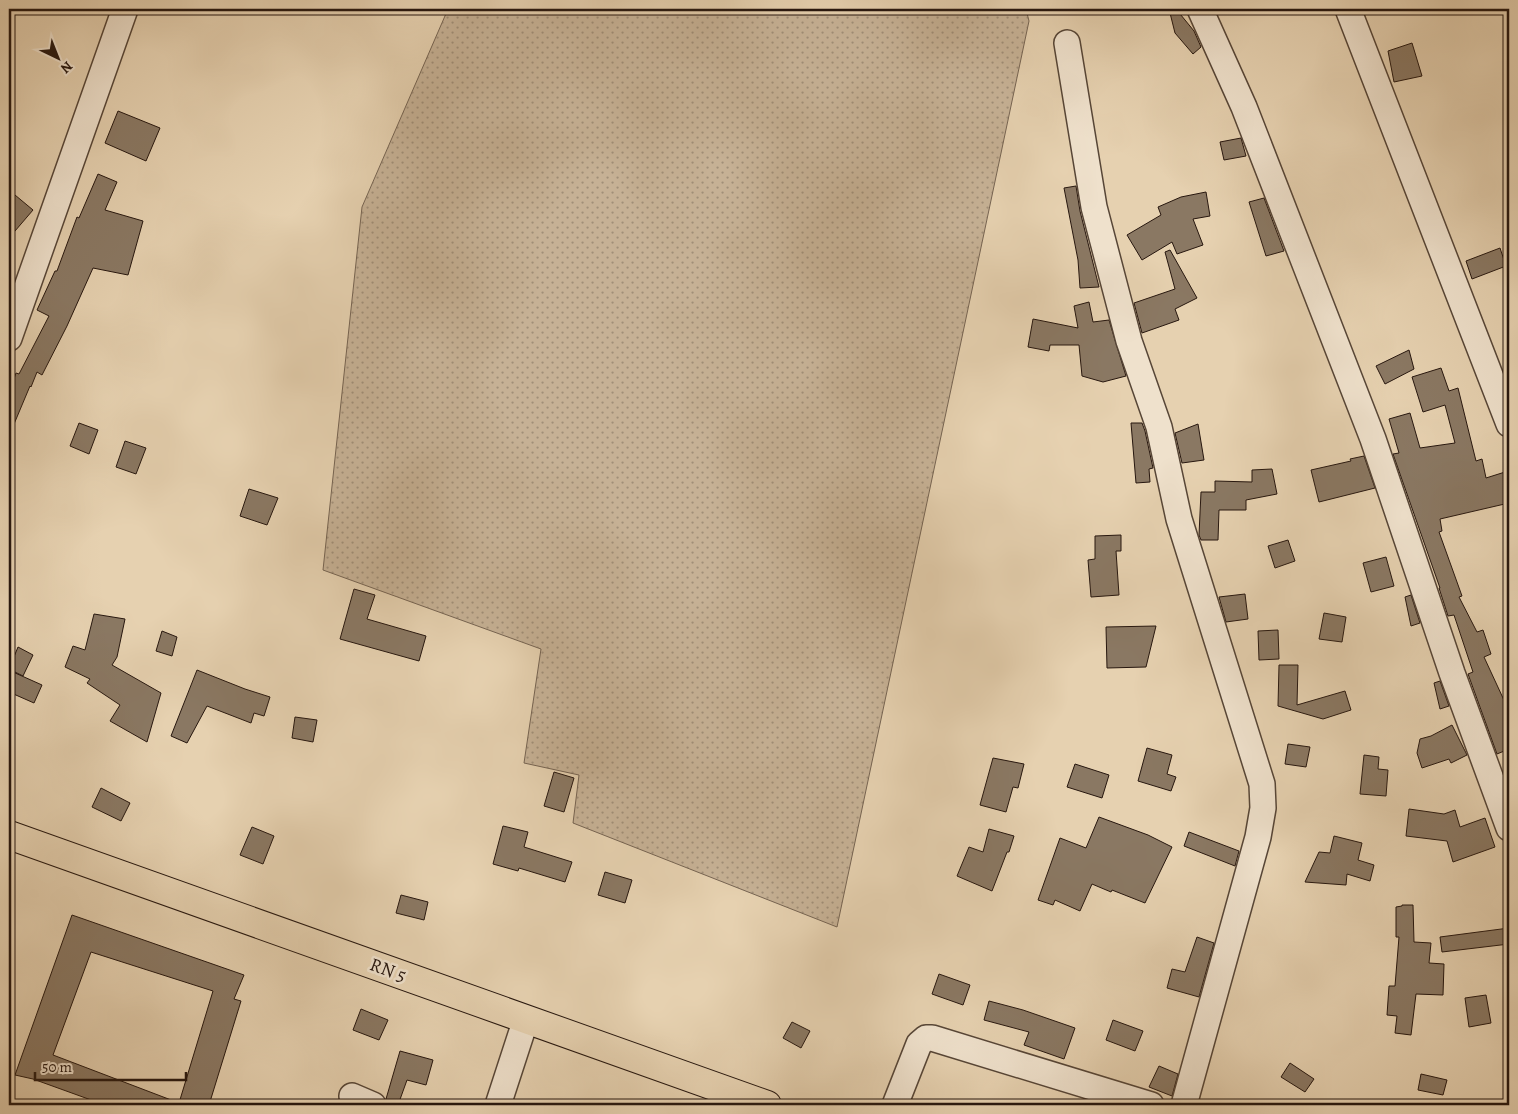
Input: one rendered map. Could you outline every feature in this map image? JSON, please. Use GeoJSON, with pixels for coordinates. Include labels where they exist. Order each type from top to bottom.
{"type":"FeatureCollection","features":[{"type":"Feature","properties":{"kind":"main road","name":"RN 5"},"geometry":{"type":"LineString","coordinates":[[9,836],[767,1105]]}},
{"type":"Feature","properties":{"kind":"street"},"geometry":{"type":"LineString","coordinates":[[9,338],[125,9]]}},
{"type":"Feature","properties":{"kind":"street"},"geometry":{"type":"LineString","coordinates":[[1200,9],[1244,107],[1373,439],[1452,673],[1509,828]]}},
{"type":"Feature","properties":{"kind":"street"},"geometry":{"type":"LineString","coordinates":[[1348,9],[1509,424]]}},
{"type":"Feature","properties":{"kind":"street"},"geometry":{"type":"LineString","coordinates":[[1067,42],[1094,207],[1129,341],[1159,427],[1179,519],[1262,784],[1264,808],[1258,836],[1184,1105]]}},
{"type":"Feature","properties":{"kind":"street"},"geometry":{"type":"LineString","coordinates":[[498,1105],[526,1019]]}},
{"type":"Feature","properties":{"kind":"street"},"geometry":{"type":"LineString","coordinates":[[895,1105],[919,1044],[926,1038],[932,1038],[1151,1105]]}},
{"type":"Feature","properties":{"kind":"shaded area"},"geometry":{"type":"Polygon","coordinates":[[[448,9],[1026,9],[1029,21],[837,927],[573,823],[579,775],[524,763],[541,649],[323,570],[362,207],[448,9]]]}},
{"type":"Feature","properties":{"kind":"building"},"geometry":{"type":"Polygon","coordinates":[[[1169,9],[1176,9],[1194,31],[1201,47],[1193,54],[1175,33],[1169,9]]]}},
{"type":"Feature","properties":{"kind":"building"},"geometry":{"type":"Polygon","coordinates":[[[1412,43],[1422,76],[1394,82],[1388,51],[1412,43]]]}},
{"type":"Feature","properties":{"kind":"building"},"geometry":{"type":"Polygon","coordinates":[[[118,111],[160,128],[146,161],[105,143],[118,111]]]}},
{"type":"Feature","properties":{"kind":"building"},"geometry":{"type":"Polygon","coordinates":[[[1241,138],[1246,156],[1224,160],[1220,142],[1241,138]]]}},
{"type":"Feature","properties":{"kind":"building"},"geometry":{"type":"Polygon","coordinates":[[[98,174],[117,182],[105,210],[143,221],[128,275],[93,268],[42,375],[37,372],[30,386],[9,436],[9,393],[16,373],[19,374],[49,316],[37,310],[55,271],[57,271],[77,217],[79,218],[98,174]]]}},
{"type":"Feature","properties":{"kind":"building"},"geometry":{"type":"Polygon","coordinates":[[[1076,186],[1080,211],[1099,287],[1080,288],[1078,260],[1064,188],[1076,186]]]}},
{"type":"Feature","properties":{"kind":"building"},"geometry":{"type":"Polygon","coordinates":[[[9,190],[33,210],[9,238],[9,190]]]}},
{"type":"Feature","properties":{"kind":"building"},"geometry":{"type":"Polygon","coordinates":[[[1206,192],[1210,216],[1193,219],[1203,245],[1177,254],[1172,242],[1142,260],[1127,235],[1161,215],[1158,207],[1181,197],[1206,192]]]}},
{"type":"Feature","properties":{"kind":"building"},"geometry":{"type":"Polygon","coordinates":[[[1264,198],[1284,251],[1266,256],[1249,202],[1264,198]]]}},
{"type":"Feature","properties":{"kind":"building"},"geometry":{"type":"Polygon","coordinates":[[[1500,248],[1506,266],[1472,279],[1466,261],[1500,248]]]}},
{"type":"Feature","properties":{"kind":"building"},"geometry":{"type":"Polygon","coordinates":[[[1170,250],[1197,298],[1175,309],[1179,320],[1142,333],[1134,303],[1175,289],[1165,252],[1170,250]]]}},
{"type":"Feature","properties":{"kind":"building"},"geometry":{"type":"Polygon","coordinates":[[[1089,302],[1093,322],[1109,320],[1126,376],[1103,382],[1082,376],[1079,345],[1050,345],[1049,351],[1028,347],[1033,319],[1078,328],[1074,306],[1089,302]]]}},
{"type":"Feature","properties":{"kind":"building"},"geometry":{"type":"Polygon","coordinates":[[[1409,350],[1414,369],[1385,384],[1376,366],[1409,350]]]}},
{"type":"Feature","properties":{"kind":"building"},"geometry":{"type":"Polygon","coordinates":[[[1441,368],[1449,391],[1458,388],[1476,461],[1482,459],[1486,478],[1505,472],[1509,488],[1509,503],[1440,519],[1442,531],[1439,532],[1462,596],[1459,597],[1477,632],[1483,630],[1491,654],[1484,657],[1509,711],[1509,749],[1497,754],[1468,674],[1473,672],[1454,615],[1448,616],[1393,454],[1399,453],[1389,419],[1410,413],[1420,448],[1455,443],[1445,405],[1423,412],[1412,377],[1441,368]]]}},
{"type":"Feature","properties":{"kind":"building"},"geometry":{"type":"Polygon","coordinates":[[[79,423],[98,430],[89,454],[70,446],[79,423]]]}},
{"type":"Feature","properties":{"kind":"building"},"geometry":{"type":"Polygon","coordinates":[[[1131,423],[1142,423],[1145,431],[1153,468],[1149,469],[1150,482],[1136,483],[1131,423]]]}},
{"type":"Feature","properties":{"kind":"building"},"geometry":{"type":"Polygon","coordinates":[[[1198,424],[1204,460],[1182,463],[1175,433],[1198,424]]]}},
{"type":"Feature","properties":{"kind":"building"},"geometry":{"type":"Polygon","coordinates":[[[125,441],[146,448],[136,474],[116,467],[125,441]]]}},
{"type":"Feature","properties":{"kind":"building"},"geometry":{"type":"Polygon","coordinates":[[[1364,456],[1375,488],[1319,502],[1311,470],[1351,461],[1350,459],[1364,456]]]}},
{"type":"Feature","properties":{"kind":"building"},"geometry":{"type":"Polygon","coordinates":[[[1272,469],[1277,494],[1246,500],[1246,510],[1219,510],[1218,540],[1201,540],[1199,535],[1201,492],[1215,492],[1215,481],[1252,482],[1252,470],[1272,469]]]}},
{"type":"Feature","properties":{"kind":"building"},"geometry":{"type":"Polygon","coordinates":[[[249,489],[278,498],[267,525],[240,516],[249,489]]]}},
{"type":"Feature","properties":{"kind":"building"},"geometry":{"type":"Polygon","coordinates":[[[1121,535],[1121,551],[1116,551],[1119,595],[1091,597],[1088,560],[1095,559],[1095,536],[1121,535]]]}},
{"type":"Feature","properties":{"kind":"building"},"geometry":{"type":"Polygon","coordinates":[[[1288,540],[1295,561],[1275,568],[1268,546],[1288,540]]]}},
{"type":"Feature","properties":{"kind":"building"},"geometry":{"type":"Polygon","coordinates":[[[1386,557],[1394,586],[1371,592],[1363,563],[1386,557]]]}},
{"type":"Feature","properties":{"kind":"building"},"geometry":{"type":"Polygon","coordinates":[[[354,589],[375,595],[367,619],[426,636],[419,661],[340,639],[354,589]]]}},
{"type":"Feature","properties":{"kind":"building"},"geometry":{"type":"Polygon","coordinates":[[[1245,594],[1248,619],[1226,622],[1219,597],[1245,594]]]}},
{"type":"Feature","properties":{"kind":"building"},"geometry":{"type":"Polygon","coordinates":[[[1411,595],[1420,623],[1411,626],[1405,597],[1411,595]]]}},
{"type":"Feature","properties":{"kind":"building"},"geometry":{"type":"Polygon","coordinates":[[[1324,613],[1346,617],[1342,642],[1319,639],[1324,613]]]}},
{"type":"Feature","properties":{"kind":"building"},"geometry":{"type":"Polygon","coordinates":[[[94,614],[125,619],[117,657],[112,665],[161,693],[147,742],[110,721],[120,705],[87,683],[90,679],[65,667],[73,646],[85,650],[94,614]]]}},
{"type":"Feature","properties":{"kind":"building"},"geometry":{"type":"Polygon","coordinates":[[[1156,626],[1146,667],[1107,668],[1106,627],[1156,626]]]}},
{"type":"Feature","properties":{"kind":"building"},"geometry":{"type":"Polygon","coordinates":[[[1278,630],[1279,659],[1259,660],[1258,631],[1278,630]]]}},
{"type":"Feature","properties":{"kind":"building"},"geometry":{"type":"Polygon","coordinates":[[[162,631],[177,637],[172,656],[156,651],[162,631]]]}},
{"type":"Feature","properties":{"kind":"building"},"geometry":{"type":"Polygon","coordinates":[[[18,647],[33,655],[23,676],[9,669],[18,647]]]}},
{"type":"Feature","properties":{"kind":"building"},"geometry":{"type":"Polygon","coordinates":[[[1279,665],[1298,665],[1297,705],[1345,691],[1351,710],[1323,719],[1278,706],[1279,665]]]}},
{"type":"Feature","properties":{"kind":"building"},"geometry":{"type":"Polygon","coordinates":[[[197,670],[270,697],[264,716],[254,713],[251,723],[207,706],[187,743],[171,736],[197,670]]]}},
{"type":"Feature","properties":{"kind":"building"},"geometry":{"type":"Polygon","coordinates":[[[13,672],[42,685],[34,703],[9,692],[9,682],[13,672]]]}},
{"type":"Feature","properties":{"kind":"building"},"geometry":{"type":"Polygon","coordinates":[[[1440,681],[1449,706],[1440,709],[1434,683],[1440,681]]]}},
{"type":"Feature","properties":{"kind":"building"},"geometry":{"type":"Polygon","coordinates":[[[295,717],[317,720],[313,742],[292,738],[295,717]]]}},
{"type":"Feature","properties":{"kind":"building"},"geometry":{"type":"Polygon","coordinates":[[[1452,725],[1467,755],[1451,763],[1449,759],[1422,768],[1417,753],[1420,739],[1431,736],[1452,725]]]}},
{"type":"Feature","properties":{"kind":"building"},"geometry":{"type":"Polygon","coordinates":[[[1288,744],[1310,747],[1306,767],[1285,764],[1288,744]]]}},
{"type":"Feature","properties":{"kind":"building"},"geometry":{"type":"Polygon","coordinates":[[[1147,748],[1172,755],[1167,774],[1176,777],[1171,791],[1138,781],[1147,748]]]}},
{"type":"Feature","properties":{"kind":"building"},"geometry":{"type":"Polygon","coordinates":[[[1364,755],[1379,757],[1378,769],[1388,770],[1386,796],[1360,794],[1364,755]]]}},
{"type":"Feature","properties":{"kind":"building"},"geometry":{"type":"Polygon","coordinates":[[[993,758],[1024,764],[1018,788],[1013,787],[1006,812],[980,805],[993,758]]]}},
{"type":"Feature","properties":{"kind":"building"},"geometry":{"type":"Polygon","coordinates":[[[1075,764],[1109,775],[1102,798],[1067,787],[1075,764]]]}},
{"type":"Feature","properties":{"kind":"building"},"geometry":{"type":"Polygon","coordinates":[[[554,772],[574,778],[564,812],[544,806],[554,772]]]}},
{"type":"Feature","properties":{"kind":"building"},"geometry":{"type":"Polygon","coordinates":[[[101,788],[130,803],[121,821],[92,807],[101,788]]]}},
{"type":"Feature","properties":{"kind":"building"},"geometry":{"type":"Polygon","coordinates":[[[1409,809],[1444,814],[1455,810],[1460,827],[1485,818],[1495,847],[1453,862],[1447,841],[1406,836],[1409,809]]]}},
{"type":"Feature","properties":{"kind":"building"},"geometry":{"type":"Polygon","coordinates":[[[1099,817],[1148,835],[1172,847],[1145,903],[1092,884],[1080,911],[1055,900],[1053,905],[1038,900],[1060,838],[1086,848],[1099,817]]]}},
{"type":"Feature","properties":{"kind":"building"},"geometry":{"type":"Polygon","coordinates":[[[503,826],[528,832],[524,847],[572,862],[565,882],[519,868],[518,871],[493,864],[503,826]]]}},
{"type":"Feature","properties":{"kind":"building"},"geometry":{"type":"Polygon","coordinates":[[[252,827],[274,836],[263,864],[240,855],[252,827]]]}},
{"type":"Feature","properties":{"kind":"building"},"geometry":{"type":"Polygon","coordinates":[[[989,829],[1014,836],[992,891],[957,876],[969,847],[983,852],[989,829]]]}},
{"type":"Feature","properties":{"kind":"building"},"geometry":{"type":"Polygon","coordinates":[[[1189,832],[1239,851],[1235,866],[1184,846],[1189,832]]]}},
{"type":"Feature","properties":{"kind":"building"},"geometry":{"type":"Polygon","coordinates":[[[1334,836],[1362,843],[1358,860],[1374,865],[1370,881],[1347,874],[1346,885],[1305,882],[1319,852],[1330,853],[1334,836]]]}},
{"type":"Feature","properties":{"kind":"building"},"geometry":{"type":"Polygon","coordinates":[[[605,872],[632,880],[625,903],[598,895],[605,872]]]}},
{"type":"Feature","properties":{"kind":"building"},"geometry":{"type":"Polygon","coordinates":[[[401,895],[428,902],[424,920],[396,913],[401,895]]]}},
{"type":"Feature","properties":{"kind":"building"},"geometry":{"type":"Polygon","coordinates":[[[1413,905],[1414,942],[1431,943],[1429,963],[1444,964],[1443,995],[1416,994],[1411,1035],[1395,1033],[1397,1016],[1387,1015],[1389,986],[1395,986],[1399,937],[1396,937],[1396,907],[1413,905]]]}},
{"type":"Feature","properties":{"kind":"building"},"geometry":{"type":"Polygon","coordinates":[[[72,915],[244,975],[234,999],[241,1001],[209,1105],[105,1105],[33,1079],[15,1075],[72,915]],[[91,952],[53,1055],[179,1103],[213,991],[91,952]]]}},
{"type":"Feature","properties":{"kind":"building"},"geometry":{"type":"Polygon","coordinates":[[[1509,928],[1509,944],[1442,952],[1440,937],[1509,928]]]}},
{"type":"Feature","properties":{"kind":"building"},"geometry":{"type":"Polygon","coordinates":[[[1197,937],[1214,943],[1199,997],[1167,988],[1172,969],[1185,972],[1197,937]]]}},
{"type":"Feature","properties":{"kind":"building"},"geometry":{"type":"Polygon","coordinates":[[[939,974],[970,985],[963,1005],[932,994],[939,974]]]}},
{"type":"Feature","properties":{"kind":"building"},"geometry":{"type":"Polygon","coordinates":[[[1486,995],[1491,1023],[1469,1027],[1465,998],[1486,995]]]}},
{"type":"Feature","properties":{"kind":"building"},"geometry":{"type":"Polygon","coordinates":[[[989,1001],[1023,1010],[1075,1028],[1064,1059],[1024,1045],[1029,1032],[984,1020],[989,1001]]]}},
{"type":"Feature","properties":{"kind":"building"},"geometry":{"type":"Polygon","coordinates":[[[361,1009],[388,1020],[379,1040],[353,1030],[361,1009]]]}},
{"type":"Feature","properties":{"kind":"building"},"geometry":{"type":"Polygon","coordinates":[[[1113,1020],[1143,1031],[1135,1051],[1106,1040],[1113,1020]]]}},
{"type":"Feature","properties":{"kind":"building"},"geometry":{"type":"Polygon","coordinates":[[[792,1022],[810,1031],[801,1048],[783,1038],[792,1022]]]}},
{"type":"Feature","properties":{"kind":"building"},"geometry":{"type":"Polygon","coordinates":[[[400,1051],[433,1060],[426,1085],[407,1080],[398,1105],[387,1105],[386,1099],[400,1051]]]}},
{"type":"Feature","properties":{"kind":"building"},"geometry":{"type":"Polygon","coordinates":[[[1290,1063],[1314,1079],[1305,1092],[1281,1077],[1290,1063]]]}},
{"type":"Feature","properties":{"kind":"building"},"geometry":{"type":"Polygon","coordinates":[[[1159,1066],[1178,1074],[1172,1096],[1149,1087],[1159,1066]]]}},
{"type":"Feature","properties":{"kind":"building"},"geometry":{"type":"Polygon","coordinates":[[[1421,1074],[1447,1080],[1443,1095],[1418,1090],[1421,1074]]]}}]}
